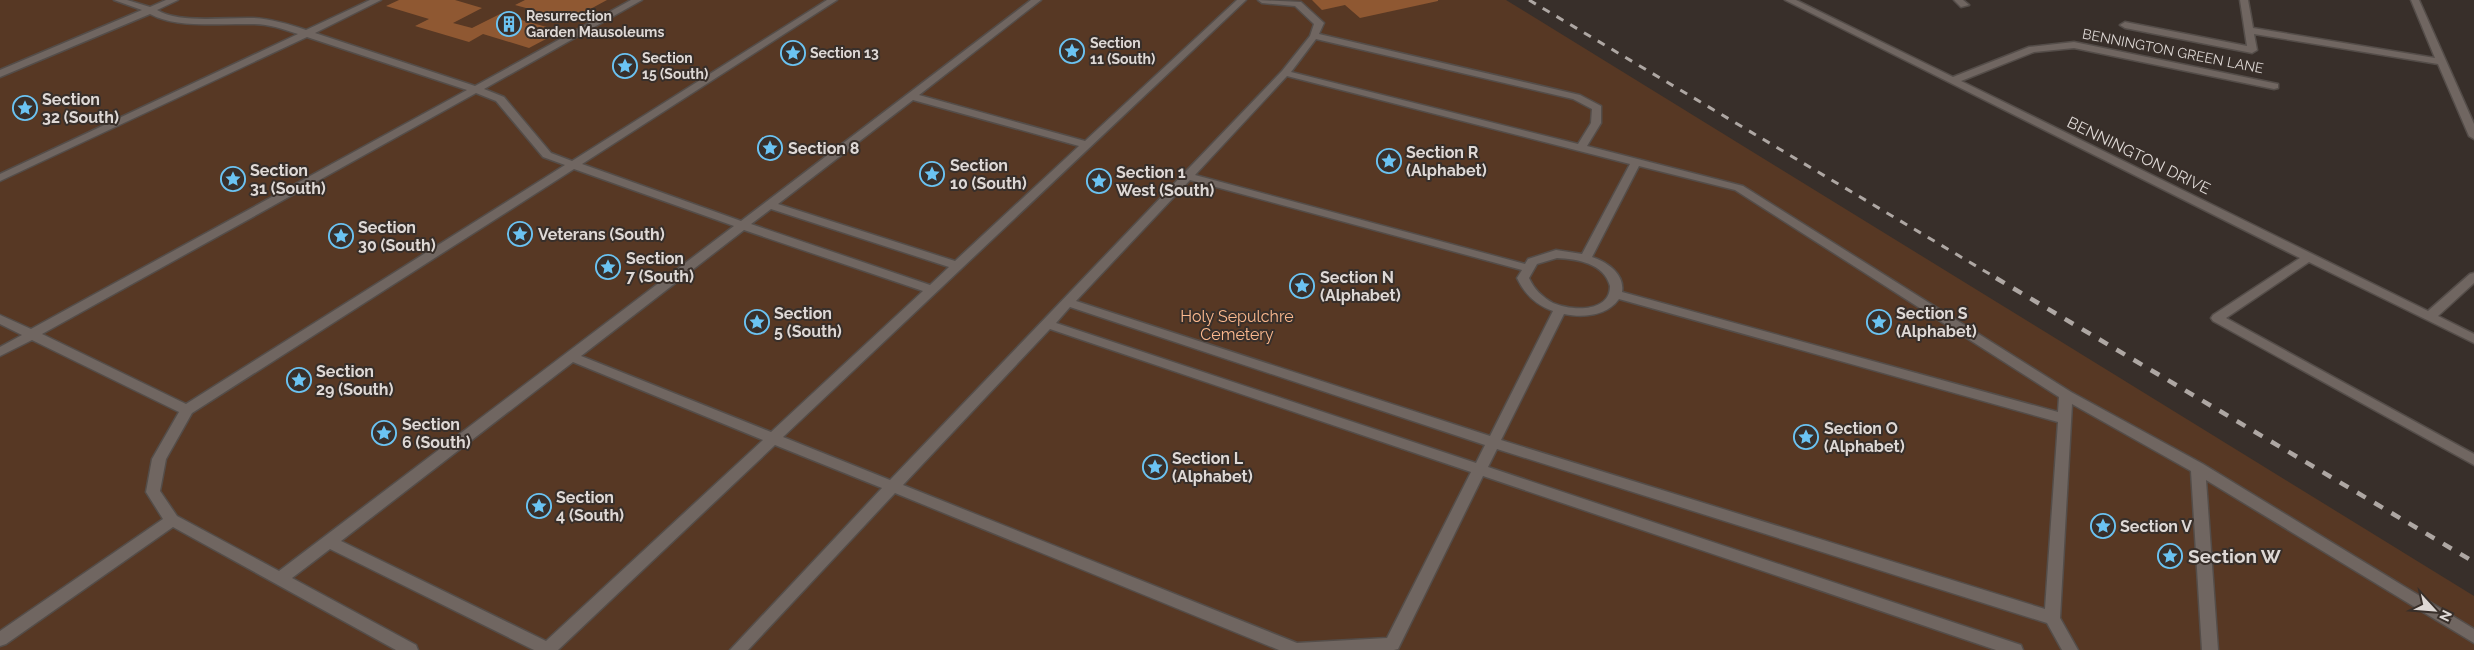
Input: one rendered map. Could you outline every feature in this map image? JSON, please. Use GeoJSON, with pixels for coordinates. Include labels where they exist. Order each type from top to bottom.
{"type":"FeatureCollection","features":[{"type":"Feature","properties":{"kind":"street"},"geometry":{"type":"LineString","coordinates":[[118,0],[150,10],[162,17],[182,20],[255,21],[278,24],[477,90],[500,99],[548,156],[932,290]]}},
{"type":"Feature","properties":{"kind":"street"},"geometry":{"type":"LineString","coordinates":[[0,74],[174,0]]}},
{"type":"Feature","properties":{"kind":"street"},"geometry":{"type":"LineString","coordinates":[[0,178],[376,0]]}},
{"type":"Feature","properties":{"kind":"street"},"geometry":{"type":"LineString","coordinates":[[0,352],[638,0]]}},
{"type":"Feature","properties":{"kind":"street"},"geometry":{"type":"LineString","coordinates":[[410,650],[172,520],[153,492],[159,459],[187,410],[833,0]]}},
{"type":"Feature","properties":{"kind":"street"},"geometry":{"type":"LineString","coordinates":[[280,579],[1037,0]]}},
{"type":"Feature","properties":{"kind":"street"},"geometry":{"type":"LineString","coordinates":[[330,542],[547,650],[1242,0]]}},
{"type":"Feature","properties":{"kind":"street"},"geometry":{"type":"LineString","coordinates":[[738,650],[1285,72],[1314,36],[1319,23],[1298,4],[1262,0]]}},
{"type":"Feature","properties":{"kind":"street","name":"BENNINGTON DRIVE"},"geometry":{"type":"LineString","coordinates":[[1789,0],[2474,339]]}},
{"type":"Feature","properties":{"kind":"street"},"geometry":{"type":"LineString","coordinates":[[2126,25],[2252,50],[2244,0]]}},
{"type":"Feature","properties":{"kind":"street"},"geometry":{"type":"LineString","coordinates":[[2415,0],[2474,136]]}},
{"type":"Feature","properties":{"kind":"street"},"geometry":{"type":"LineString","coordinates":[[2248,30],[2442,62]]}},
{"type":"Feature","properties":{"kind":"street"},"geometry":{"type":"LineString","coordinates":[[1314,36],[1576,97],[1597,108],[1596,123],[1581,148]]}},
{"type":"Feature","properties":{"kind":"street","name":"BENNINGTON GREEN LANE"},"geometry":{"type":"LineString","coordinates":[[1953,81],[2032,49],[2074,45],[2274,86]]}},
{"type":"Feature","properties":{"kind":"street"},"geometry":{"type":"LineString","coordinates":[[1285,72],[1739,188],[2066,395],[2198,468],[2474,637]]}},
{"type":"Feature","properties":{"kind":"street"},"geometry":{"type":"LineString","coordinates":[[912,96],[1087,145]]}},
{"type":"Feature","properties":{"kind":"street"},"geometry":{"type":"LineString","coordinates":[[1586,258],[1636,162]]}},
{"type":"Feature","properties":{"kind":"street"},"geometry":{"type":"LineString","coordinates":[[1187,176],[1528,268]]}},
{"type":"Feature","properties":{"kind":"street"},"geometry":{"type":"LineString","coordinates":[[769,205],[957,266]]}},
{"type":"Feature","properties":{"kind":"street"},"geometry":{"type":"LineString","coordinates":[[1556,254],[1586,258],[1598,264],[1614,278],[1617,286],[1616,294],[1610,302],[1601,308],[1575,312],[1560,310],[1533,297],[1525,288],[1522,278],[1532,262],[1556,254]]}},
{"type":"Feature","properties":{"kind":"street"},"geometry":{"type":"LineString","coordinates":[[2309,257],[2217,318],[2474,460]]}},
{"type":"Feature","properties":{"kind":"street"},"geometry":{"type":"LineString","coordinates":[[2429,317],[2474,277]]}},
{"type":"Feature","properties":{"kind":"street"},"geometry":{"type":"LineString","coordinates":[[1616,294],[2065,419]]}},
{"type":"Feature","properties":{"kind":"street"},"geometry":{"type":"LineString","coordinates":[[1068,302],[1492,442],[2052,618]]}},
{"type":"Feature","properties":{"kind":"street"},"geometry":{"type":"LineString","coordinates":[[572,357],[1294,650],[1394,647],[1492,442],[1560,310]]}},
{"type":"Feature","properties":{"kind":"street"},"geometry":{"type":"LineString","coordinates":[[0,319],[187,410]]}},
{"type":"Feature","properties":{"kind":"street"},"geometry":{"type":"LineString","coordinates":[[1047,324],[1478,471],[2015,650]]}},
{"type":"Feature","properties":{"kind":"street"},"geometry":{"type":"LineString","coordinates":[[2066,395],[2052,618],[2072,649]]}},
{"type":"Feature","properties":{"kind":"street"},"geometry":{"type":"LineString","coordinates":[[2198,468],[2210,650]]}},
{"type":"Feature","properties":{"kind":"street"},"geometry":{"type":"LineString","coordinates":[[0,639],[172,520]]}},
{"type":"Feature","properties":{"kind":"green space","name":"Holy Sepulchre Cemetery"},"geometry":{"type":"Polygon","coordinates":[[[0,0],[1506,0],[2474,596],[2474,650],[0,650],[0,0]]]}},
{"type":"Feature","properties":{"kind":"building","name":"Resurrection Garden Mausoleums"},"geometry":{"type":"Polygon","coordinates":[[[399,0],[455,0],[482,8],[453,23],[472,28],[500,14],[561,31],[529,48],[483,34],[469,42],[415,26],[429,19],[386,6],[399,0]]]}},
{"type":"Feature","properties":{"kind":"building","name":"Resurrection Garden Mausoleums"},"geometry":{"type":"Polygon","coordinates":[[[525,0],[607,0],[570,20],[515,5],[525,0]]]}},
{"type":"Feature","properties":{"kind":"building"},"geometry":{"type":"Polygon","coordinates":[[[1312,0],[1438,1],[1360,18],[1345,5],[1322,10],[1312,0]]]}},
{"type":"Feature","properties":{"kind":"railway"},"geometry":{"type":"LineString","coordinates":[[1529,0],[1998,279]]}},
{"type":"Feature","properties":{"kind":"railway"},"geometry":{"type":"LineString","coordinates":[[1996,278],[2474,562]]}},
{"type":"Feature","properties":{"kind":"place","name":"Resurrection Garden Mausoleums"},"geometry":{"type":"Point","coordinates":[509,24]}},
{"type":"Feature","properties":{"kind":"place","name":"Section 11 (South)"},"geometry":{"type":"Point","coordinates":[1072,51]}},
{"type":"Feature","properties":{"kind":"place","name":"Section 13"},"geometry":{"type":"Point","coordinates":[793,53]}},
{"type":"Feature","properties":{"kind":"place","name":"Section 15 (South)"},"geometry":{"type":"Point","coordinates":[625,66]}},
{"type":"Feature","properties":{"kind":"place","name":"Section 32 (South)"},"geometry":{"type":"Point","coordinates":[25,108]}},
{"type":"Feature","properties":{"kind":"place","name":"Section 8"},"geometry":{"type":"Point","coordinates":[770,148]}},
{"type":"Feature","properties":{"kind":"place","name":"Section R (Alphabet)"},"geometry":{"type":"Point","coordinates":[1389,161]}},
{"type":"Feature","properties":{"kind":"place","name":"Section 10 (South)"},"geometry":{"type":"Point","coordinates":[932,174]}},
{"type":"Feature","properties":{"kind":"place","name":"Section 31 (South)"},"geometry":{"type":"Point","coordinates":[233,179]}},
{"type":"Feature","properties":{"kind":"place","name":"Section 1 West (South)"},"geometry":{"type":"Point","coordinates":[1099,181]}},
{"type":"Feature","properties":{"kind":"place","name":"Veterans (South)"},"geometry":{"type":"Point","coordinates":[520,234]}},
{"type":"Feature","properties":{"kind":"place","name":"Section 30 (South)"},"geometry":{"type":"Point","coordinates":[341,236]}},
{"type":"Feature","properties":{"kind":"place","name":"Section 7 (South)"},"geometry":{"type":"Point","coordinates":[608,267]}},
{"type":"Feature","properties":{"kind":"place","name":"Section N (Alphabet)"},"geometry":{"type":"Point","coordinates":[1302,286]}},
{"type":"Feature","properties":{"kind":"place","name":"Section 5 (South)"},"geometry":{"type":"Point","coordinates":[757,322]}},
{"type":"Feature","properties":{"kind":"place","name":"Section S (Alphabet)"},"geometry":{"type":"Point","coordinates":[1879,322]}},
{"type":"Feature","properties":{"kind":"place","name":"Section 29 (South)"},"geometry":{"type":"Point","coordinates":[299,380]}},
{"type":"Feature","properties":{"kind":"place","name":"Section 6 (South)"},"geometry":{"type":"Point","coordinates":[384,433]}},
{"type":"Feature","properties":{"kind":"place","name":"Section O (Alphabet)"},"geometry":{"type":"Point","coordinates":[1806,437]}},
{"type":"Feature","properties":{"kind":"place","name":"Section L (Alphabet)"},"geometry":{"type":"Point","coordinates":[1155,467]}},
{"type":"Feature","properties":{"kind":"place","name":"Section 4 (South)"},"geometry":{"type":"Point","coordinates":[539,506]}},
{"type":"Feature","properties":{"kind":"place","name":"Section V"},"geometry":{"type":"Point","coordinates":[2103,526]}},
{"type":"Feature","properties":{"kind":"place","name":"Section W"},"geometry":{"type":"Point","coordinates":[2170,556]}}]}
